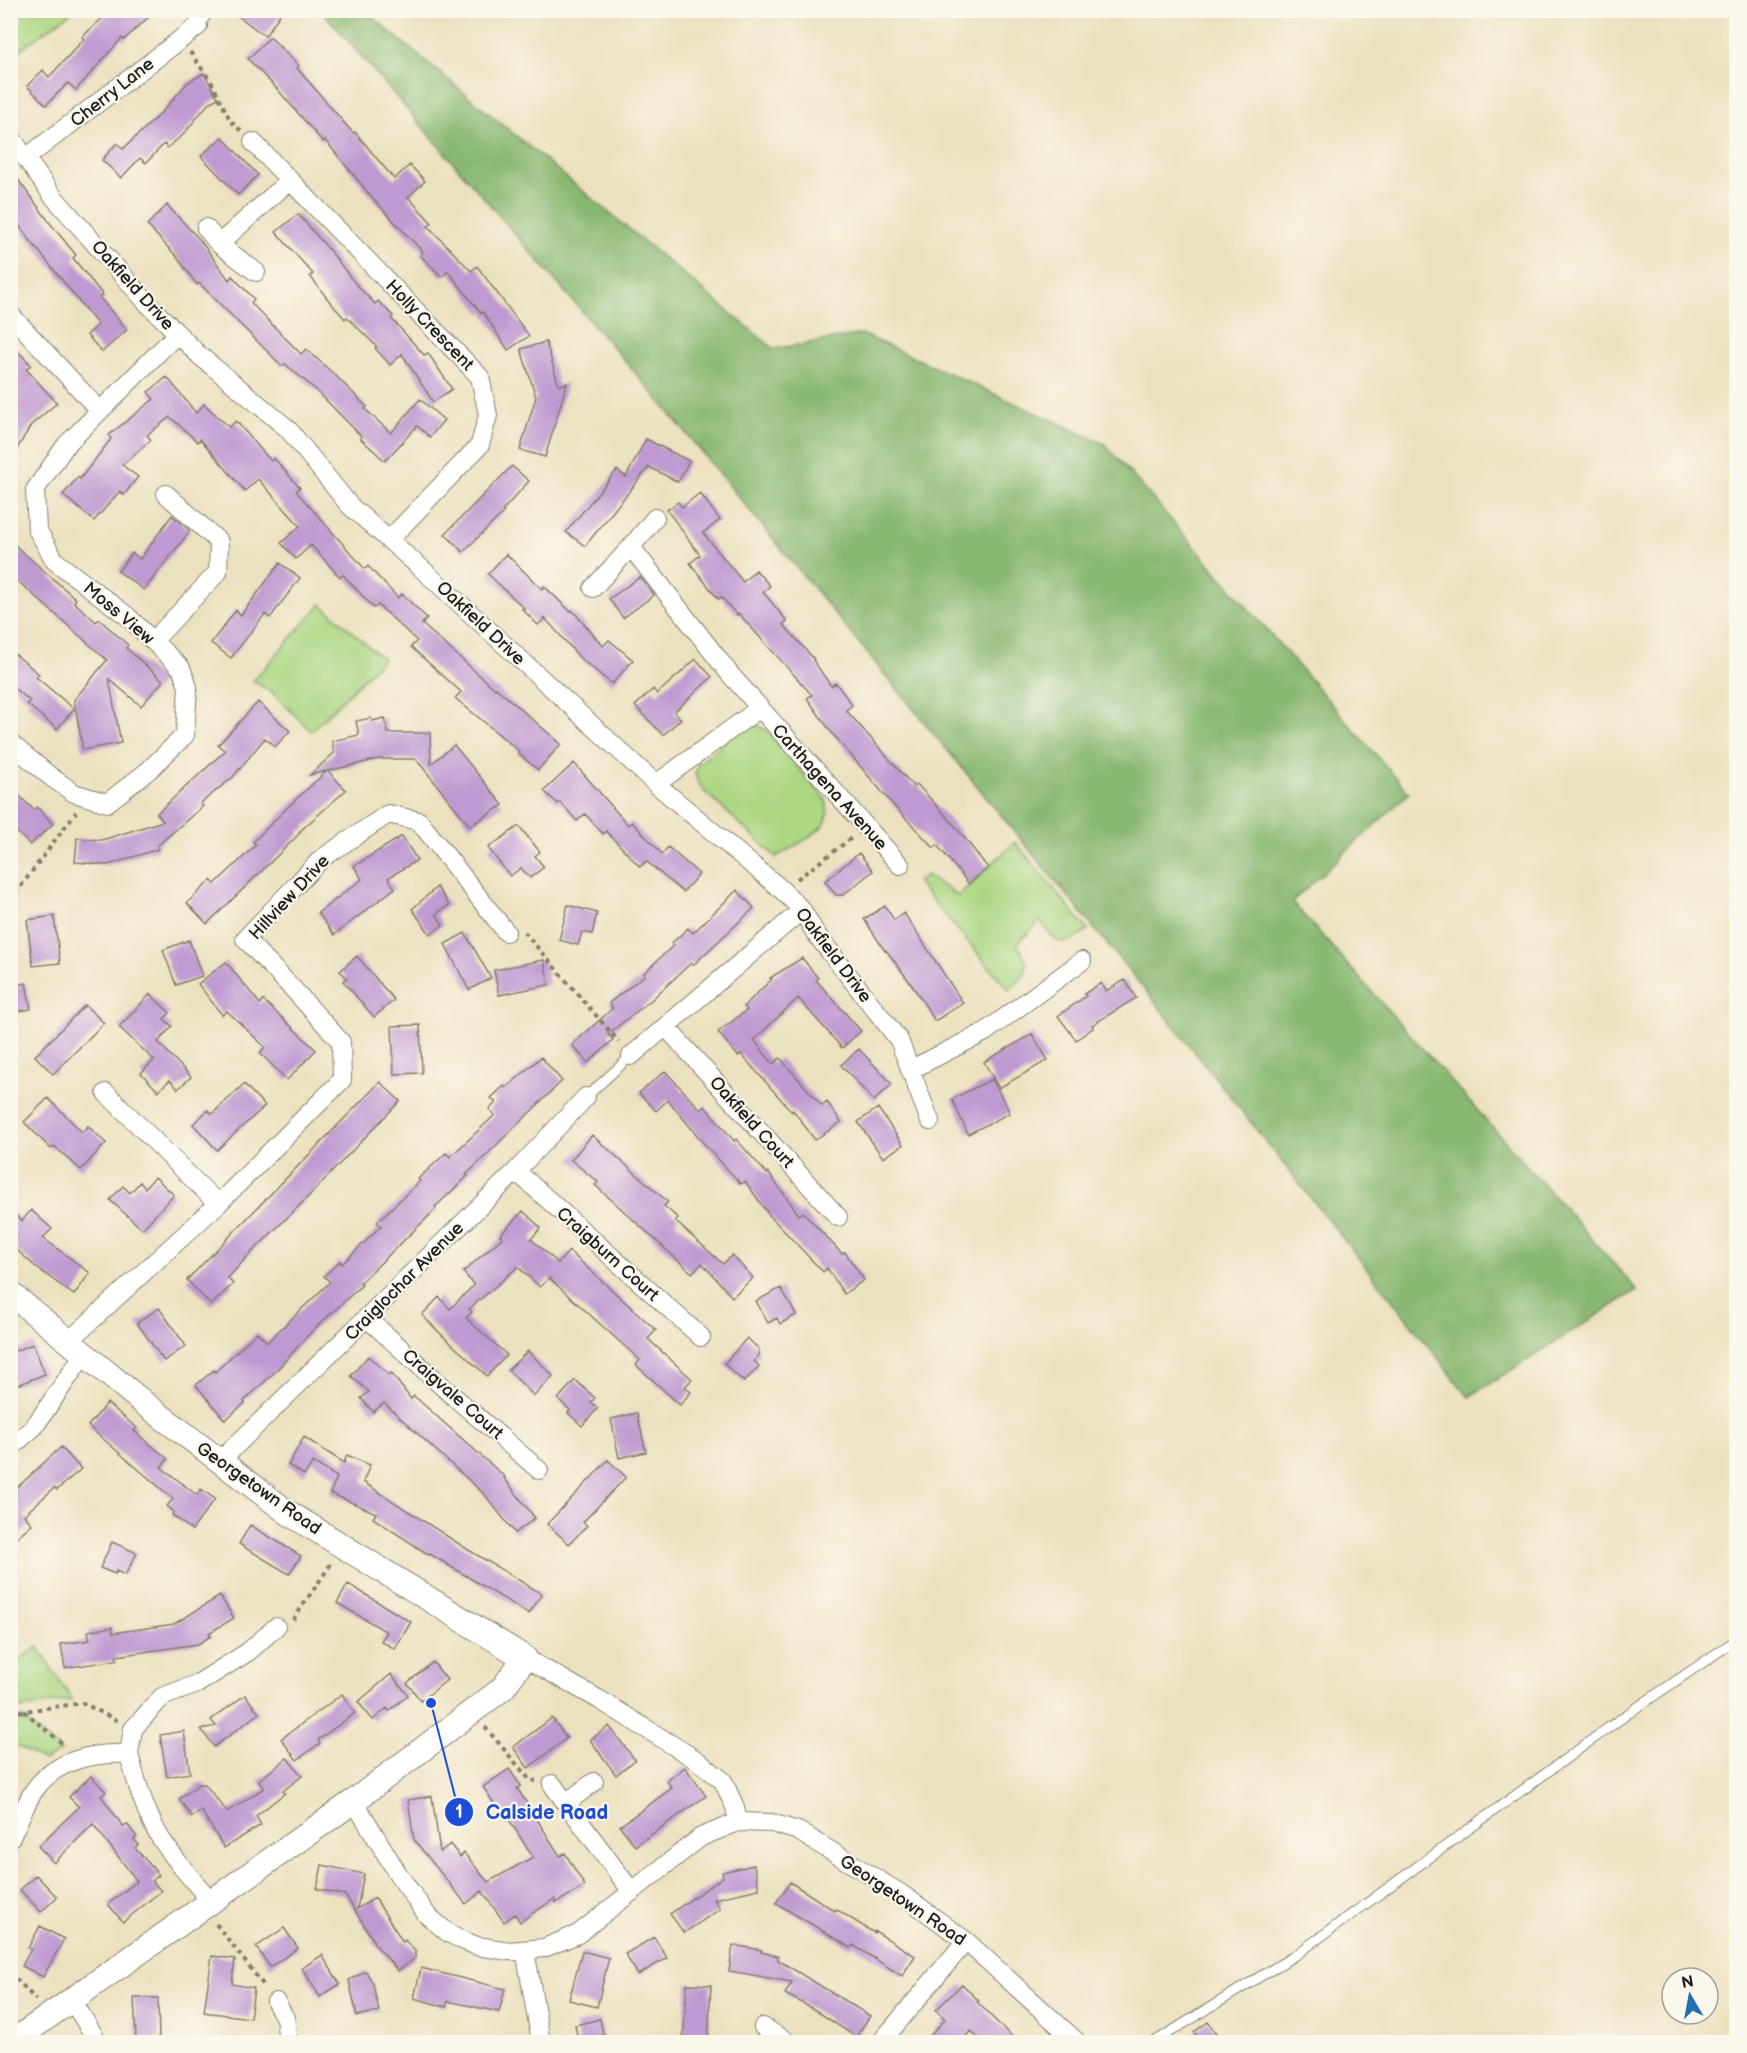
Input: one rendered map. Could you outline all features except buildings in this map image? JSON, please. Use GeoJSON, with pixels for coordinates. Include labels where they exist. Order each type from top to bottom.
{"type":"FeatureCollection","features":[{"type":"Feature","properties":{"kind":"street","name":"Cherry Lane"},"geometry":{"type":"LineString","coordinates":[[26,158],[198,26]]}},
{"type":"Feature","properties":{"kind":"street","name":"Oakfield Drive"},"geometry":{"type":"LineString","coordinates":[[10,136],[52,195],[148,304],[199,355],[288,429],[350,506],[656,784],[782,890],[802,910],[816,934],[899,1040],[930,1121]]}},
{"type":"Feature","properties":{"kind":"street","name":"Holly Crescent"},"geometry":{"type":"LineString","coordinates":[[253,142],[480,377],[488,415],[480,445],[389,540]]}},
{"type":"Feature","properties":{"kind":"street"},"geometry":{"type":"LineString","coordinates":[[219,244],[290,180]]}},
{"type":"Feature","properties":{"kind":"street"},"geometry":{"type":"LineString","coordinates":[[206,228],[219,244],[256,272]]}},
{"type":"Feature","properties":{"kind":"street"},"geometry":{"type":"LineString","coordinates":[[10,314],[100,411]]}},
{"type":"Feature","properties":{"kind":"street","name":"Moss View"},"geometry":{"type":"LineString","coordinates":[[10,743],[74,793],[107,803],[149,770],[185,735],[188,687],[181,668],[127,616],[54,561],[37,529],[36,490],[66,445],[177,334]]}},
{"type":"Feature","properties":{"kind":"street"},"geometry":{"type":"LineString","coordinates":[[153,641],[218,572],[219,542],[166,494]]}},
{"type":"Feature","properties":{"kind":"street"},"geometry":{"type":"LineString","coordinates":[[593,588],[655,518]]}},
{"type":"Feature","properties":{"kind":"street","name":"Carthagena Avenue"},"geometry":{"type":"LineString","coordinates":[[631,547],[729,673],[900,865]]}},
{"type":"Feature","properties":{"kind":"street","name":"Carthagena Avenue"},"geometry":{"type":"LineString","coordinates":[[656,784],[760,708]]}},
{"type":"Feature","properties":{"kind":"street","name":"Hillview Drive"},"geometry":{"type":"LineString","coordinates":[[10,1448],[34,1427],[77,1347],[342,1080],[340,1042],[293,988],[245,939],[321,859],[388,814],[419,821],[506,932]]}},
{"type":"Feature","properties":{"kind":"street"},"geometry":{"type":"LineString","coordinates":[[631,1056],[802,910]]}},
{"type":"Feature","properties":{"kind":"street"},"geometry":{"type":"LineString","coordinates":[[910,1070],[985,1032],[1082,961]]}},
{"type":"Feature","properties":{"kind":"street","name":"Oakfield Court"},"geometry":{"type":"LineString","coordinates":[[666,1027],[838,1217]]}},
{"type":"Feature","properties":{"kind":"street"},"geometry":{"type":"LineString","coordinates":[[106,1093],[218,1204]]}},
{"type":"Feature","properties":{"kind":"street","name":"Craiglochar Avenue"},"geometry":{"type":"LineString","coordinates":[[219,1462],[516,1171],[586,1097]]}},
{"type":"Feature","properties":{"kind":"street","name":"Craigburn Court"},"geometry":{"type":"LineString","coordinates":[[516,1171],[701,1337]]}},
{"type":"Feature","properties":{"kind":"street","name":"Georgetown Road"},"geometry":{"type":"LineString","coordinates":[[10,1293],[145,1404],[287,1512],[525,1658]]}},
{"type":"Feature","properties":{"kind":"street","name":"Craigvale Court"},"geometry":{"type":"LineString","coordinates":[[367,1318],[539,1470]]}},
{"type":"Feature","properties":{"kind":"street"},"geometry":{"type":"LineString","coordinates":[[207,1904],[158,1833],[140,1794],[129,1754],[133,1729],[162,1697],[197,1684],[248,1652],[276,1628]]}},
{"type":"Feature","properties":{"kind":"street"},"geometry":{"type":"LineString","coordinates":[[12,2043],[354,1801],[502,1689],[525,1658],[600,1700],[698,1761],[723,1781],[735,1807],[738,1821],[701,1837],[578,1934],[544,1948],[509,1951],[477,1946],[447,1932],[427,1915],[398,1874],[354,1801]]}},
{"type":"Feature","properties":{"kind":"street"},"geometry":{"type":"LineString","coordinates":[[10,1839],[33,1792],[46,1777],[79,1758],[110,1753],[129,1754]]}},
{"type":"Feature","properties":{"kind":"street"},"geometry":{"type":"LineString","coordinates":[[566,1803],[594,1782]]}},
{"type":"Feature","properties":{"kind":"street"},"geometry":{"type":"LineString","coordinates":[[552,1784],[632,1892]]}},
{"type":"Feature","properties":{"kind":"street","name":"Georgetown Road"},"geometry":{"type":"LineString","coordinates":[[738,1821],[772,1823],[798,1831],[903,1895],[966,1941],[1077,2043]]}},
{"type":"Feature","properties":{"kind":"street"},"geometry":{"type":"LineString","coordinates":[[880,2043],[966,1941]]}},
{"type":"Feature","properties":{"kind":"street"},"geometry":{"type":"LineString","coordinates":[[525,1950],[541,2043]]}},
{"type":"Feature","properties":{"kind":"street"},"geometry":{"type":"LineString","coordinates":[[72,2000],[98,2043]]}},
{"type":"Feature","properties":{"kind":"street"},"geometry":{"type":"LineString","coordinates":[[276,2002],[285,2018],[288,2043]]}},
{"type":"Feature","properties":{"kind":"street"},"geometry":{"type":"LineString","coordinates":[[763,2027],[788,2043]]}},
{"type":"Feature","properties":{"kind":"lane"},"geometry":{"type":"LineString","coordinates":[[198,26],[211,10]]}},
{"type":"Feature","properties":{"kind":"lane"},"geometry":{"type":"LineString","coordinates":[[586,1097],[631,1056]]}},
{"type":"Feature","properties":{"kind":"lane"},"geometry":{"type":"LineString","coordinates":[[1154,2043],[1297,1954],[1626,1715],[1737,1640]]}},
{"type":"Feature","properties":{"kind":"path"},"geometry":{"type":"LineString","coordinates":[[181,39],[212,83],[230,120],[253,142]]}},
{"type":"Feature","properties":{"kind":"path"},"geometry":{"type":"LineString","coordinates":[[10,901],[87,797]]}},
{"type":"Feature","properties":{"kind":"path"},"geometry":{"type":"LineString","coordinates":[[782,890],[867,827]]}},
{"type":"Feature","properties":{"kind":"path"},"geometry":{"type":"LineString","coordinates":[[506,932],[522,930],[631,1056]]}},
{"type":"Feature","properties":{"kind":"path"},"geometry":{"type":"LineString","coordinates":[[276,1628],[293,1620],[343,1546]]}},
{"type":"Feature","properties":{"kind":"path"},"geometry":{"type":"LineString","coordinates":[[10,1713],[83,1703],[133,1729]]}},
{"type":"Feature","properties":{"kind":"path"},"geometry":{"type":"LineString","coordinates":[[24,1711],[79,1758]]}},
{"type":"Feature","properties":{"kind":"path"},"geometry":{"type":"LineString","coordinates":[[472,1712],[530,1780],[552,1784]]}},
{"type":"Feature","properties":{"kind":"path"},"geometry":{"type":"LineString","coordinates":[[207,1904],[276,2002]]}},
{"type":"Feature","properties":{"kind":"path"},"geometry":{"type":"LineString","coordinates":[[10,1972],[50,2015]]}},
{"type":"Feature","properties":{"kind":"green space"},"geometry":{"type":"Polygon","coordinates":[[[11,10],[73,10],[73,11],[11,56],[11,10]]]}},
{"type":"Feature","properties":{"kind":"green space"},"geometry":{"type":"Polygon","coordinates":[[[322,11],[371,16],[774,349],[862,334],[1105,444],[1409,793],[1292,902],[1637,1290],[1469,1397],[1155,1002],[657,398],[322,11]]]}},
{"type":"Feature","properties":{"kind":"green space"},"geometry":{"type":"Polygon","coordinates":[[[321,604],[383,659],[311,731],[272,692],[253,681],[321,604]]]}},
{"type":"Feature","properties":{"kind":"green space"},"geometry":{"type":"Polygon","coordinates":[[[748,723],[766,730],[827,803],[827,818],[821,828],[776,857],[704,791],[695,775],[698,764],[748,723]]]}},
{"type":"Feature","properties":{"kind":"green space"},"geometry":{"type":"Polygon","coordinates":[[[1015,842],[1088,930],[1071,940],[1061,942],[1052,936],[1040,921],[1017,944],[1025,958],[1026,969],[1021,979],[1009,990],[917,882],[926,875],[958,896],[1015,842]]]}},
{"type":"Feature","properties":{"kind":"green space"},"geometry":{"type":"Polygon","coordinates":[[[38,1647],[72,1700],[11,1710],[11,1665],[38,1647]]]}},
{"type":"Feature","properties":{"kind":"green space"},"geometry":{"type":"Polygon","coordinates":[[[22,1718],[61,1751],[44,1761],[11,1743],[11,1720],[22,1718]]]}},
{"type":"Feature","properties":{"kind":"place","name":"Calside Road"},"geometry":{"type":"Point","coordinates":[431,1703]}}]}
